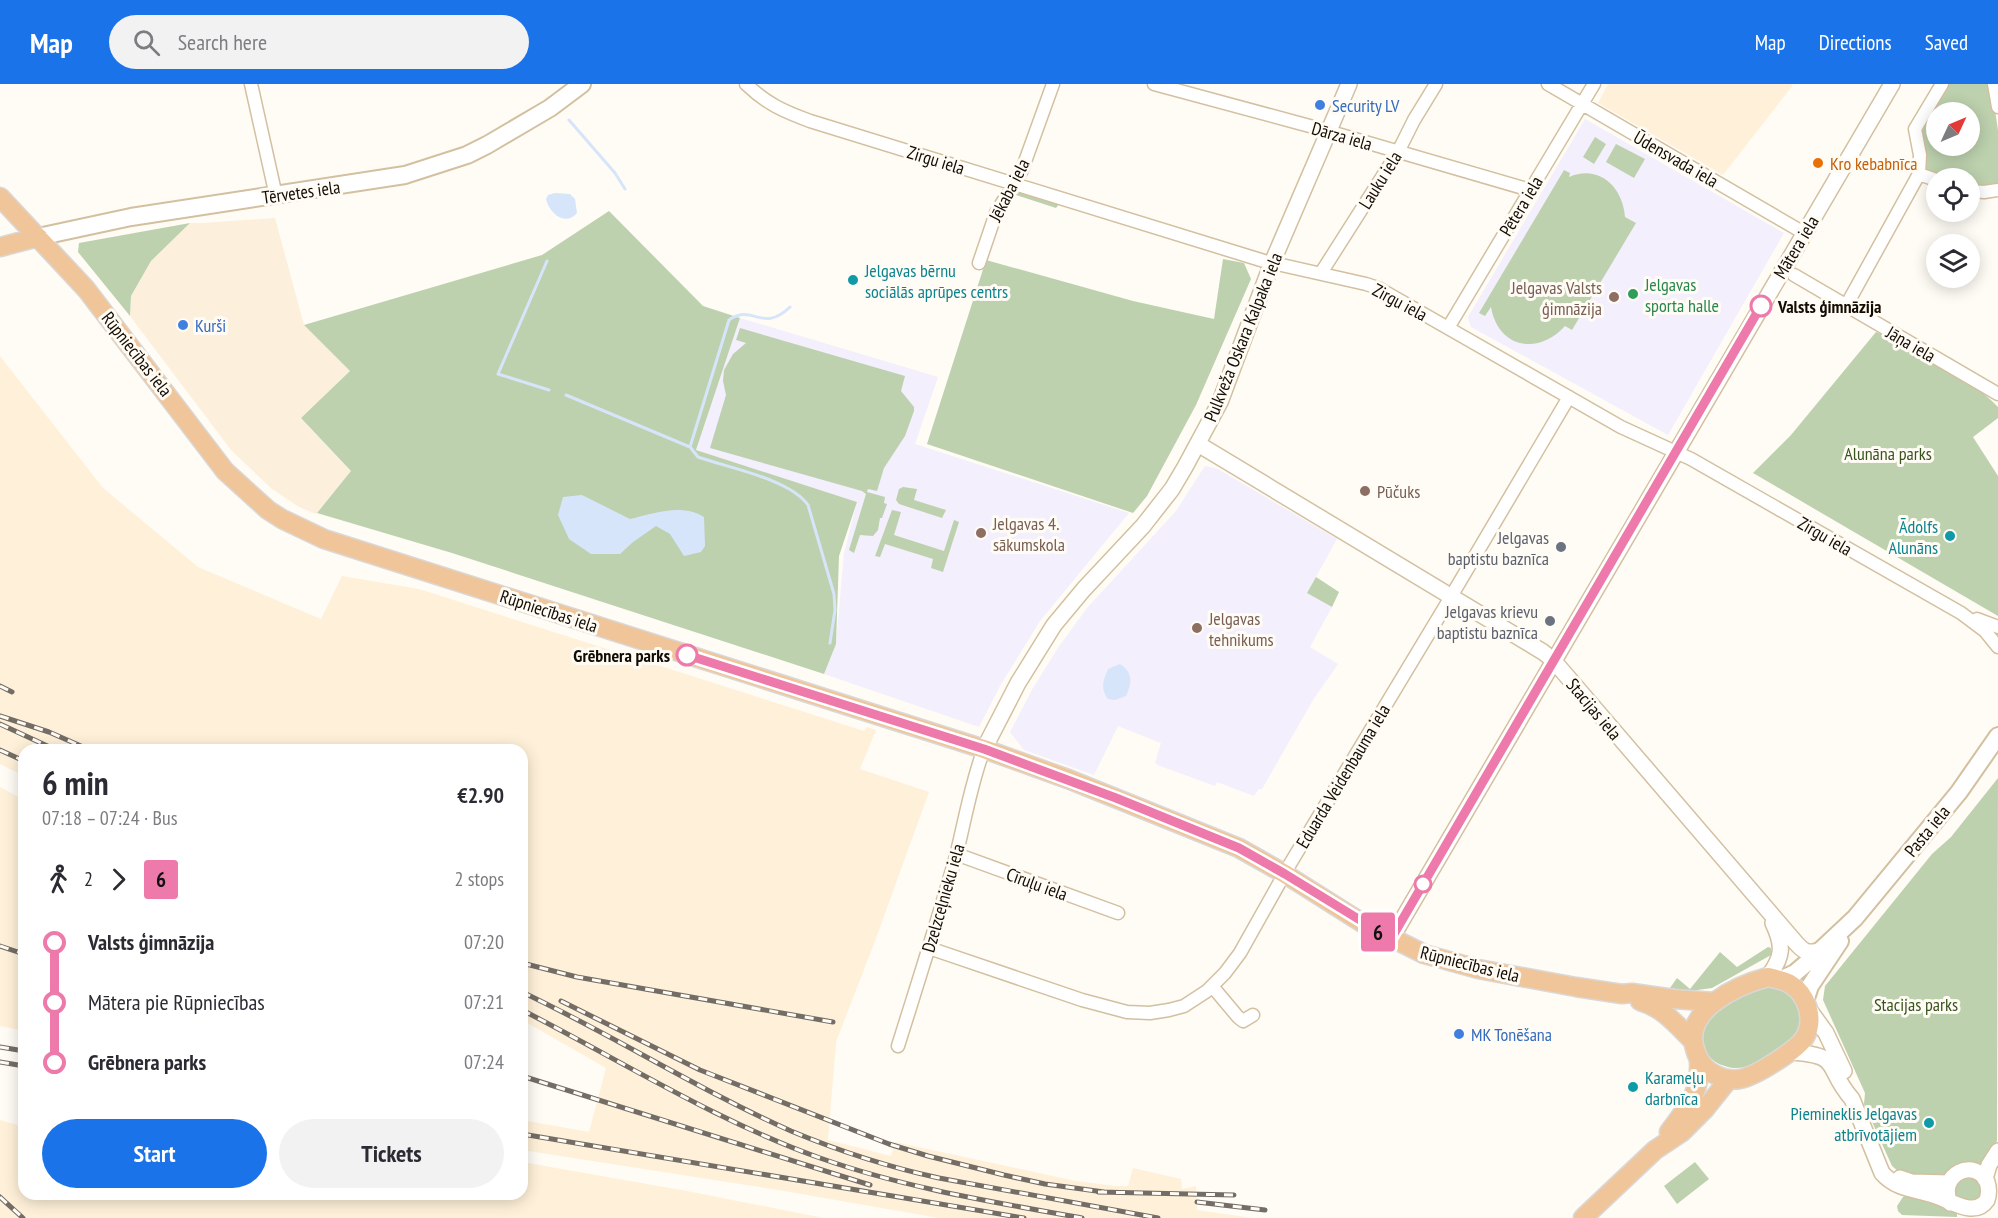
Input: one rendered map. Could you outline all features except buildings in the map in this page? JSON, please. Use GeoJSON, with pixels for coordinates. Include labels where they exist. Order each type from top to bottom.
{"type":"FeatureCollection","features":[{"type":"Feature","properties":{"kind":"main road","name":"Tērvetes iela"},"geometry":{"type":"LineString","coordinates":[[0,247],[131,217],[405,175],[446,162],[487,145],[550,108],[582,84]]}},
{"type":"Feature","properties":{"kind":"main road","name":"Rūpniecības iela"},"geometry":{"type":"LineString","coordinates":[[0,197],[95,300],[225,471],[268,510],[324,539],[984,749],[1068,779],[1239,848],[1391,939],[1424,954],[1469,967],[1622,994],[1632,993],[1715,1002]]}},
{"type":"Feature","properties":{"kind":"main road","name":"Pasta iela"},"geometry":{"type":"LineString","coordinates":[[1807,1004],[1810,986],[1851,922],[1980,764],[1998,736]]}},
{"type":"Feature","properties":{"kind":"main road"},"geometry":{"type":"LineString","coordinates":[[1980,764],[1998,754]]}},
{"type":"Feature","properties":{"kind":"main road","name":"Pasta iela"},"geometry":{"type":"LineString","coordinates":[[1774,979],[1795,973],[1851,922]]}},
{"type":"Feature","properties":{"kind":"main road"},"geometry":{"type":"LineString","coordinates":[[1692,1040],[1698,1018],[1705,1010],[1747,983],[1774,979],[1791,984],[1807,1004],[1808,1029],[1805,1037],[1789,1052],[1748,1077],[1738,1080],[1719,1077],[1708,1071],[1699,1061]]}},
{"type":"Feature","properties":{"kind":"main road","name":"Rūpniecības iela"},"geometry":{"type":"LineString","coordinates":[[1622,994],[1652,1005],[1667,1015],[1692,1040],[1699,1061]]}},
{"type":"Feature","properties":{"kind":"main road"},"geometry":{"type":"LineString","coordinates":[[1655,1150],[1694,1098],[1698,1087],[1699,1061]]}},
{"type":"Feature","properties":{"kind":"main road"},"geometry":{"type":"LineString","coordinates":[[1587,1214],[1655,1150],[1682,1132],[1705,1110],[1729,1079]]}},
{"type":"Feature","properties":{"kind":"street"},"geometry":{"type":"LineString","coordinates":[[251,84],[276,196]]}},
{"type":"Feature","properties":{"kind":"street","name":"Zirgu iela"},"geometry":{"type":"LineString","coordinates":[[746,84],[781,111],[1272,263],[1378,288],[1621,427],[1676,450],[1961,613],[1985,631],[1998,647]]}},
{"type":"Feature","properties":{"kind":"street","name":"Jēkaba iela"},"geometry":{"type":"LineString","coordinates":[[979,263],[996,213],[1022,170],[1053,84]]}},
{"type":"Feature","properties":{"kind":"street","name":"Dārza iela"},"geometry":{"type":"LineString","coordinates":[[1154,84],[1179,88],[1530,190]]}},
{"type":"Feature","properties":{"kind":"street","name":"Pulkveža Oskara Kalpaka iela"},"geometry":{"type":"LineString","coordinates":[[984,749],[1018,683],[1054,626],[1164,499],[1198,444],[1220,402],[1272,263],[1349,84]]}},
{"type":"Feature","properties":{"kind":"street","name":"Lauku iela"},"geometry":{"type":"LineString","coordinates":[[1321,273],[1398,152],[1436,84]]}},
{"type":"Feature","properties":{"kind":"street","name":"Ūdensvada iela"},"geometry":{"type":"LineString","coordinates":[[1548,84],[1804,233]]}},
{"type":"Feature","properties":{"kind":"street","name":"Pētera iela"},"geometry":{"type":"LineString","coordinates":[[1448,328],[1594,84]]}},
{"type":"Feature","properties":{"kind":"street","name":"Mātera iela"},"geometry":{"type":"LineString","coordinates":[[1391,939],[1892,84]]}},
{"type":"Feature","properties":{"kind":"street"},"geometry":{"type":"LineString","coordinates":[[1846,306],[1919,174],[1920,155],[1915,129],[1942,84]]}},
{"type":"Feature","properties":{"kind":"street"},"geometry":{"type":"LineString","coordinates":[[1994,84],[1998,107]]}},
{"type":"Feature","properties":{"kind":"street"},"geometry":{"type":"LineString","coordinates":[[1919,174],[1926,176]]}},
{"type":"Feature","properties":{"kind":"street"},"geometry":{"type":"LineString","coordinates":[[1980,191],[1998,190]]}},
{"type":"Feature","properties":{"kind":"street","name":"Jāņa iela"},"geometry":{"type":"LineString","coordinates":[[1794,274],[1998,394]]}},
{"type":"Feature","properties":{"kind":"street","name":"Eduarda Veidenbauma iela"},"geometry":{"type":"LineString","coordinates":[[929,948],[1082,1000],[1127,1012],[1150,1013],[1184,1006],[1197,999],[1225,973],[1240,953],[1569,397]]}},
{"type":"Feature","properties":{"kind":"street","name":"Stacijas iela"},"geometry":{"type":"LineString","coordinates":[[1198,444],[1533,644],[1553,660],[1769,915],[1804,952],[1818,951]]}},
{"type":"Feature","properties":{"kind":"street"},"geometry":{"type":"LineString","coordinates":[[1961,613],[1998,627]]}},
{"type":"Feature","properties":{"kind":"street","name":"Dzelzceļnieku iela"},"geometry":{"type":"LineString","coordinates":[[898,1046],[929,948],[984,749]]}},
{"type":"Feature","properties":{"kind":"street","name":"Cīruļu iela"},"geometry":{"type":"LineString","coordinates":[[956,854],[1118,913]]}},
{"type":"Feature","properties":{"kind":"street"},"geometry":{"type":"LineString","coordinates":[[1769,915],[1780,937],[1781,949],[1774,979]]}},
{"type":"Feature","properties":{"kind":"street"},"geometry":{"type":"LineString","coordinates":[[1212,986],[1243,1021],[1253,1015]]}},
{"type":"Feature","properties":{"kind":"street"},"geometry":{"type":"LineString","coordinates":[[1807,1004],[1826,1033],[1842,1065],[1852,1089],[1852,1099]]}},
{"type":"Feature","properties":{"kind":"street"},"geometry":{"type":"LineString","coordinates":[[1789,1052],[1817,1054],[1830,1062],[1852,1099],[1878,1158],[1882,1173],[1895,1183],[1911,1191],[1930,1194],[1962,1211],[1969,1212],[1980,1208],[1988,1198],[1988,1185],[1981,1174],[1969,1170],[1957,1173],[1948,1183],[1950,1203]]}},
{"type":"Feature","properties":{"kind":"street"},"geometry":{"type":"LineString","coordinates":[[1985,1179],[1989,1165],[1998,1151]]}},
{"type":"Feature","properties":{"kind":"street"},"geometry":{"type":"LineString","coordinates":[[1878,1158],[1901,1179],[1912,1182],[1948,1183]]}},
{"type":"Feature","properties":{"kind":"shaded area"},"geometry":{"type":"Polygon","coordinates":[[[1608,84],[1793,85],[1723,175],[1598,103],[1608,84]]]}},
{"type":"Feature","properties":{"kind":"shaded area","name":"Jelgavas Valsts ģimnāzija"},"geometry":{"type":"Polygon","coordinates":[[[1585,119],[1784,233],[1668,435],[1471,327],[1468,317],[1585,119]]]}},
{"type":"Feature","properties":{"kind":"shaded area"},"geometry":{"type":"Polygon","coordinates":[[[275,218],[304,325],[350,371],[301,418],[351,471],[316,514],[299,507],[272,489],[231,450],[130,316],[131,296],[151,261],[190,223],[275,218]]]}},
{"type":"Feature","properties":{"kind":"shaded area","name":"Jelgavas 4. sākumskola"},"geometry":{"type":"Polygon","coordinates":[[[740,318],[938,377],[915,444],[1129,513],[1040,621],[1000,686],[979,727],[824,674],[836,644],[844,553],[857,502],[696,450],[740,318]]]}},
{"type":"Feature","properties":{"kind":"shaded area"},"geometry":{"type":"Polygon","coordinates":[[[0,356],[103,488],[198,567],[321,619],[342,576],[419,589],[864,731],[867,727],[876,730],[860,769],[929,792],[836,1042],[828,1140],[891,1156],[895,1142],[1076,1181],[1116,1186],[1128,1186],[1133,1168],[1181,1179],[1182,1189],[1196,1186],[1197,1210],[1252,1218],[939,1218],[528,1151],[528,1121],[589,1132],[606,1068],[528,1023],[528,744],[18,744],[18,773],[0,764],[0,356]]]}},
{"type":"Feature","properties":{"kind":"shaded area","name":"Jelgavas tehnikums"},"geometry":{"type":"Polygon","coordinates":[[[1205,466],[1218,469],[1337,539],[1307,593],[1332,607],[1310,647],[1338,664],[1313,700],[1262,789],[1259,789],[1254,796],[1217,782],[1215,786],[1160,766],[1155,763],[1161,743],[1118,726],[1094,775],[1024,750],[1010,732],[1033,688],[1058,648],[1087,608],[1176,511],[1205,466]]]}},
{"type":"Feature","properties":{"kind":"shaded area"},"geometry":{"type":"Polygon","coordinates":[[[0,787],[18,797],[18,1030],[0,1026],[0,787]]]}},
{"type":"Feature","properties":{"kind":"shaded area"},"geometry":{"type":"Polygon","coordinates":[[[0,1120],[18,1125],[18,1200],[528,1200],[528,1163],[824,1218],[0,1218],[0,1120]]]}},
{"type":"Feature","properties":{"kind":"green space"},"geometry":{"type":"Polygon","coordinates":[[[1946,84],[1991,84],[1998,130],[1998,186],[1980,187],[1980,168],[1926,168],[1926,174],[1921,172],[1922,132],[1926,124],[1926,156],[1980,156],[1980,102],[1937,102],[1946,84]]]}},
{"type":"Feature","properties":{"kind":"green space"},"geometry":{"type":"Polygon","coordinates":[[[1595,137],[1606,144],[1594,164],[1583,157],[1595,137]]]}},
{"type":"Feature","properties":{"kind":"green space"},"geometry":{"type":"Polygon","coordinates":[[[1616,144],[1645,159],[1634,178],[1606,162],[1616,144]]]}},
{"type":"Feature","properties":{"kind":"green space"},"geometry":{"type":"Polygon","coordinates":[[[1564,170],[1570,173],[1569,177],[1590,174],[1608,181],[1620,196],[1625,217],[1636,223],[1572,330],[1565,326],[1543,341],[1532,344],[1520,343],[1510,339],[1502,331],[1495,321],[1491,307],[1485,316],[1479,313],[1564,170]]]}},
{"type":"Feature","properties":{"kind":"green space"},"geometry":{"type":"Polygon","coordinates":[[[1021,191],[1059,204],[1056,208],[1016,195],[1009,200],[1014,192],[1021,191]]]}},
{"type":"Feature","properties":{"kind":"green space","name":"Grēbnera parks"},"geometry":{"type":"Polygon","coordinates":[[[609,211],[703,306],[740,318],[696,450],[857,502],[839,556],[836,644],[824,674],[452,553],[317,513],[351,471],[301,418],[350,371],[304,325],[542,255],[609,211]]]}},
{"type":"Feature","properties":{"kind":"green space"},"geometry":{"type":"Polygon","coordinates":[[[190,223],[151,261],[131,296],[130,316],[78,252],[79,243],[190,223]]]}},
{"type":"Feature","properties":{"kind":"green space"},"geometry":{"type":"Polygon","coordinates":[[[1223,259],[1244,263],[1251,279],[1196,405],[1147,496],[1133,513],[927,444],[986,260],[1133,301],[1214,319],[1223,259]]]}},
{"type":"Feature","properties":{"kind":"green space"},"geometry":{"type":"Polygon","coordinates":[[[740,328],[905,376],[901,391],[914,407],[914,411],[905,436],[884,468],[877,491],[868,489],[867,492],[885,497],[884,503],[887,504],[880,518],[878,530],[873,536],[860,535],[854,553],[849,550],[866,494],[862,491],[710,448],[726,395],[723,381],[724,370],[733,354],[746,343],[736,340],[740,328]]]}},
{"type":"Feature","properties":{"kind":"green space","name":"Alunāna parks"},"geometry":{"type":"Polygon","coordinates":[[[1876,332],[1940,365],[1973,386],[1998,407],[1998,418],[1973,437],[1998,476],[1998,616],[1753,473],[1791,435],[1876,332]]]}},
{"type":"Feature","properties":{"kind":"green space"},"geometry":{"type":"Polygon","coordinates":[[[903,487],[917,489],[914,500],[946,510],[942,518],[899,504],[896,500],[899,489],[903,487]]]}},
{"type":"Feature","properties":{"kind":"green space"},"geometry":{"type":"Polygon","coordinates":[[[892,510],[901,512],[894,535],[944,551],[954,520],[959,522],[943,572],[931,568],[933,559],[885,544],[880,557],[875,556],[892,510]]]}},
{"type":"Feature","properties":{"kind":"green space"},"geometry":{"type":"Polygon","coordinates":[[[1316,577],[1339,592],[1332,607],[1307,593],[1316,577]]]}},
{"type":"Feature","properties":{"kind":"green space","name":"Stacijas parks"},"geometry":{"type":"Polygon","coordinates":[[[1998,778],[1997,1141],[1980,1164],[1963,1163],[1956,1165],[1944,1175],[1933,1177],[1899,1172],[1892,1166],[1864,1104],[1865,1093],[1823,1000],[1825,986],[1932,854],[1951,837],[1998,778]]]}},
{"type":"Feature","properties":{"kind":"green space"},"geometry":{"type":"Polygon","coordinates":[[[1768,947],[1771,948],[1771,955],[1712,988],[1690,991],[1670,988],[1677,978],[1690,989],[1720,952],[1737,967],[1768,947]]]}},
{"type":"Feature","properties":{"kind":"green space"},"geometry":{"type":"Polygon","coordinates":[[[1763,987],[1783,991],[1794,999],[1800,1016],[1797,1034],[1784,1047],[1746,1067],[1733,1068],[1714,1061],[1700,1042],[1701,1031],[1707,1021],[1729,1003],[1763,987]]]}},
{"type":"Feature","properties":{"kind":"green space"},"geometry":{"type":"Polygon","coordinates":[[[1695,1162],[1709,1179],[1677,1204],[1664,1186],[1695,1162]]]}},
{"type":"Feature","properties":{"kind":"green space"},"geometry":{"type":"Polygon","coordinates":[[[1965,1176],[1979,1179],[1984,1193],[1975,1204],[1954,1195],[1954,1185],[1965,1176]]]}},
{"type":"Feature","properties":{"kind":"green space"},"geometry":{"type":"Polygon","coordinates":[[[1910,1194],[1951,1209],[1957,1217],[1902,1215],[1897,1206],[1903,1197],[1910,1194]]]}},
{"type":"Feature","properties":{"kind":"water"},"geometry":{"type":"Polygon","coordinates":[[[570,194],[575,199],[577,213],[568,219],[554,213],[546,199],[548,195],[570,194]]]}},
{"type":"Feature","properties":{"kind":"water"},"geometry":{"type":"Polygon","coordinates":[[[582,495],[630,519],[668,510],[695,513],[704,517],[705,546],[701,552],[684,556],[670,534],[656,526],[620,554],[591,554],[569,539],[558,515],[563,497],[582,495]]]}},
{"type":"Feature","properties":{"kind":"water"},"geometry":{"type":"Polygon","coordinates":[[[1120,664],[1129,674],[1128,691],[1126,696],[1115,700],[1108,699],[1103,688],[1105,677],[1108,669],[1120,664]]]}},
{"type":"Feature","properties":{"kind":"waterway"},"geometry":{"type":"LineString","coordinates":[[569,120],[615,173],[625,189]]}},
{"type":"Feature","properties":{"kind":"waterway"},"geometry":{"type":"LineString","coordinates":[[547,261],[498,374],[549,390]]}},
{"type":"Feature","properties":{"kind":"waterway"},"geometry":{"type":"LineString","coordinates":[[790,307],[772,318],[745,315],[729,320],[690,447],[698,457],[758,475],[788,488],[808,505],[834,594],[835,610],[830,643]]}},
{"type":"Feature","properties":{"kind":"waterway"},"geometry":{"type":"LineString","coordinates":[[566,395],[690,447]]}},
{"type":"Feature","properties":{"kind":"railway"},"geometry":{"type":"LineString","coordinates":[[0,686],[12,692]]}},
{"type":"Feature","properties":{"kind":"railway"},"geometry":{"type":"LineString","coordinates":[[0,716],[49,732],[76,744]]}},
{"type":"Feature","properties":{"kind":"railway"},"geometry":{"type":"LineString","coordinates":[[0,724],[43,744]]}},
{"type":"Feature","properties":{"kind":"railway"},"geometry":{"type":"LineString","coordinates":[[0,750],[18,758]]}},
{"type":"Feature","properties":{"kind":"railway"},"geometry":{"type":"LineString","coordinates":[[0,946],[18,952]]}},
{"type":"Feature","properties":{"kind":"railway"},"geometry":{"type":"LineString","coordinates":[[528,965],[577,977],[833,1022]]}},
{"type":"Feature","properties":{"kind":"railway"},"geometry":{"type":"LineString","coordinates":[[528,995],[757,1115],[845,1152],[939,1178],[1158,1218]]}},
{"type":"Feature","properties":{"kind":"railway"},"geometry":{"type":"LineString","coordinates":[[561,1001],[700,1070],[889,1144],[1004,1175],[1045,1184],[1104,1192]]}},
{"type":"Feature","properties":{"kind":"railway"},"geometry":{"type":"LineString","coordinates":[[528,1013],[706,1108],[781,1143],[820,1158],[917,1186],[1082,1218]]}},
{"type":"Feature","properties":{"kind":"railway"},"geometry":{"type":"LineString","coordinates":[[0,1047],[18,1050]]}},
{"type":"Feature","properties":{"kind":"railway"},"geometry":{"type":"LineString","coordinates":[[0,1062],[18,1065]]}},
{"type":"Feature","properties":{"kind":"railway"},"geometry":{"type":"LineString","coordinates":[[528,1078],[870,1185]]}},
{"type":"Feature","properties":{"kind":"railway"},"geometry":{"type":"LineString","coordinates":[[528,1135],[1024,1218]]}},
{"type":"Feature","properties":{"kind":"railway"},"geometry":{"type":"LineString","coordinates":[[1098,1192],[1234,1195]]}},
{"type":"Feature","properties":{"kind":"railway"},"geometry":{"type":"LineString","coordinates":[[0,1197],[23,1218]]}},
{"type":"Feature","properties":{"kind":"railway"},"geometry":{"type":"LineString","coordinates":[[1197,1202],[1265,1210]]}},
{"type":"Feature","properties":{"kind":"bus line","name":"6"},"geometry":{"type":"LineString","coordinates":[[687,655],[984,749],[1068,779],[1189,827],[1239,848],[1391,939],[1761,306]]}},
{"type":"Feature","properties":{"kind":"place","name":"Security LV"},"geometry":{"type":"Point","coordinates":[1320,105]}},
{"type":"Feature","properties":{"kind":"place","name":"Kro kebabnīca"},"geometry":{"type":"Point","coordinates":[1818,163]}},
{"type":"Feature","properties":{"kind":"place","name":"Jelgavas bērnu sociālās aprūpes centrs"},"geometry":{"type":"Point","coordinates":[853,280]}},
{"type":"Feature","properties":{"kind":"place","name":"Jelgavas sporta halle"},"geometry":{"type":"Point","coordinates":[1633,294]}},
{"type":"Feature","properties":{"kind":"place","name":"Jelgavas Valsts ģimnāzija"},"geometry":{"type":"Point","coordinates":[1614,297]}},
{"type":"Feature","properties":{"kind":"place","name":"Valsts ģimnāzija"},"geometry":{"type":"Point","coordinates":[1761,306]}},
{"type":"Feature","properties":{"kind":"place","name":"Kurši"},"geometry":{"type":"Point","coordinates":[183,325]}},
{"type":"Feature","properties":{"kind":"place","name":"Pūčuks"},"geometry":{"type":"Point","coordinates":[1365,491]}},
{"type":"Feature","properties":{"kind":"place","name":"Jelgavas 4. sākumskola"},"geometry":{"type":"Point","coordinates":[981,533]}},
{"type":"Feature","properties":{"kind":"place","name":"Ādolfs Alunāns"},"geometry":{"type":"Point","coordinates":[1950,536]}},
{"type":"Feature","properties":{"kind":"place","name":"Jelgavas baptistu baznīca"},"geometry":{"type":"Point","coordinates":[1561,547]}},
{"type":"Feature","properties":{"kind":"place","name":"Jelgavas krievu baptistu baznīca"},"geometry":{"type":"Point","coordinates":[1550,621]}},
{"type":"Feature","properties":{"kind":"place","name":"Jelgavas tehnikums"},"geometry":{"type":"Point","coordinates":[1197,628]}},
{"type":"Feature","properties":{"kind":"place","name":"Grēbnera parks"},"geometry":{"type":"Point","coordinates":[687,655]}},
{"type":"Feature","properties":{"kind":"place","name":"MK Tonēšana"},"geometry":{"type":"Point","coordinates":[1459,1034]}},
{"type":"Feature","properties":{"kind":"place","name":"Karameļu darbnīca"},"geometry":{"type":"Point","coordinates":[1633,1087]}},
{"type":"Feature","properties":{"kind":"place","name":"Piemineklis Jelgavas atbrīvotājiem"},"geometry":{"type":"Point","coordinates":[1929,1123]}}]}
